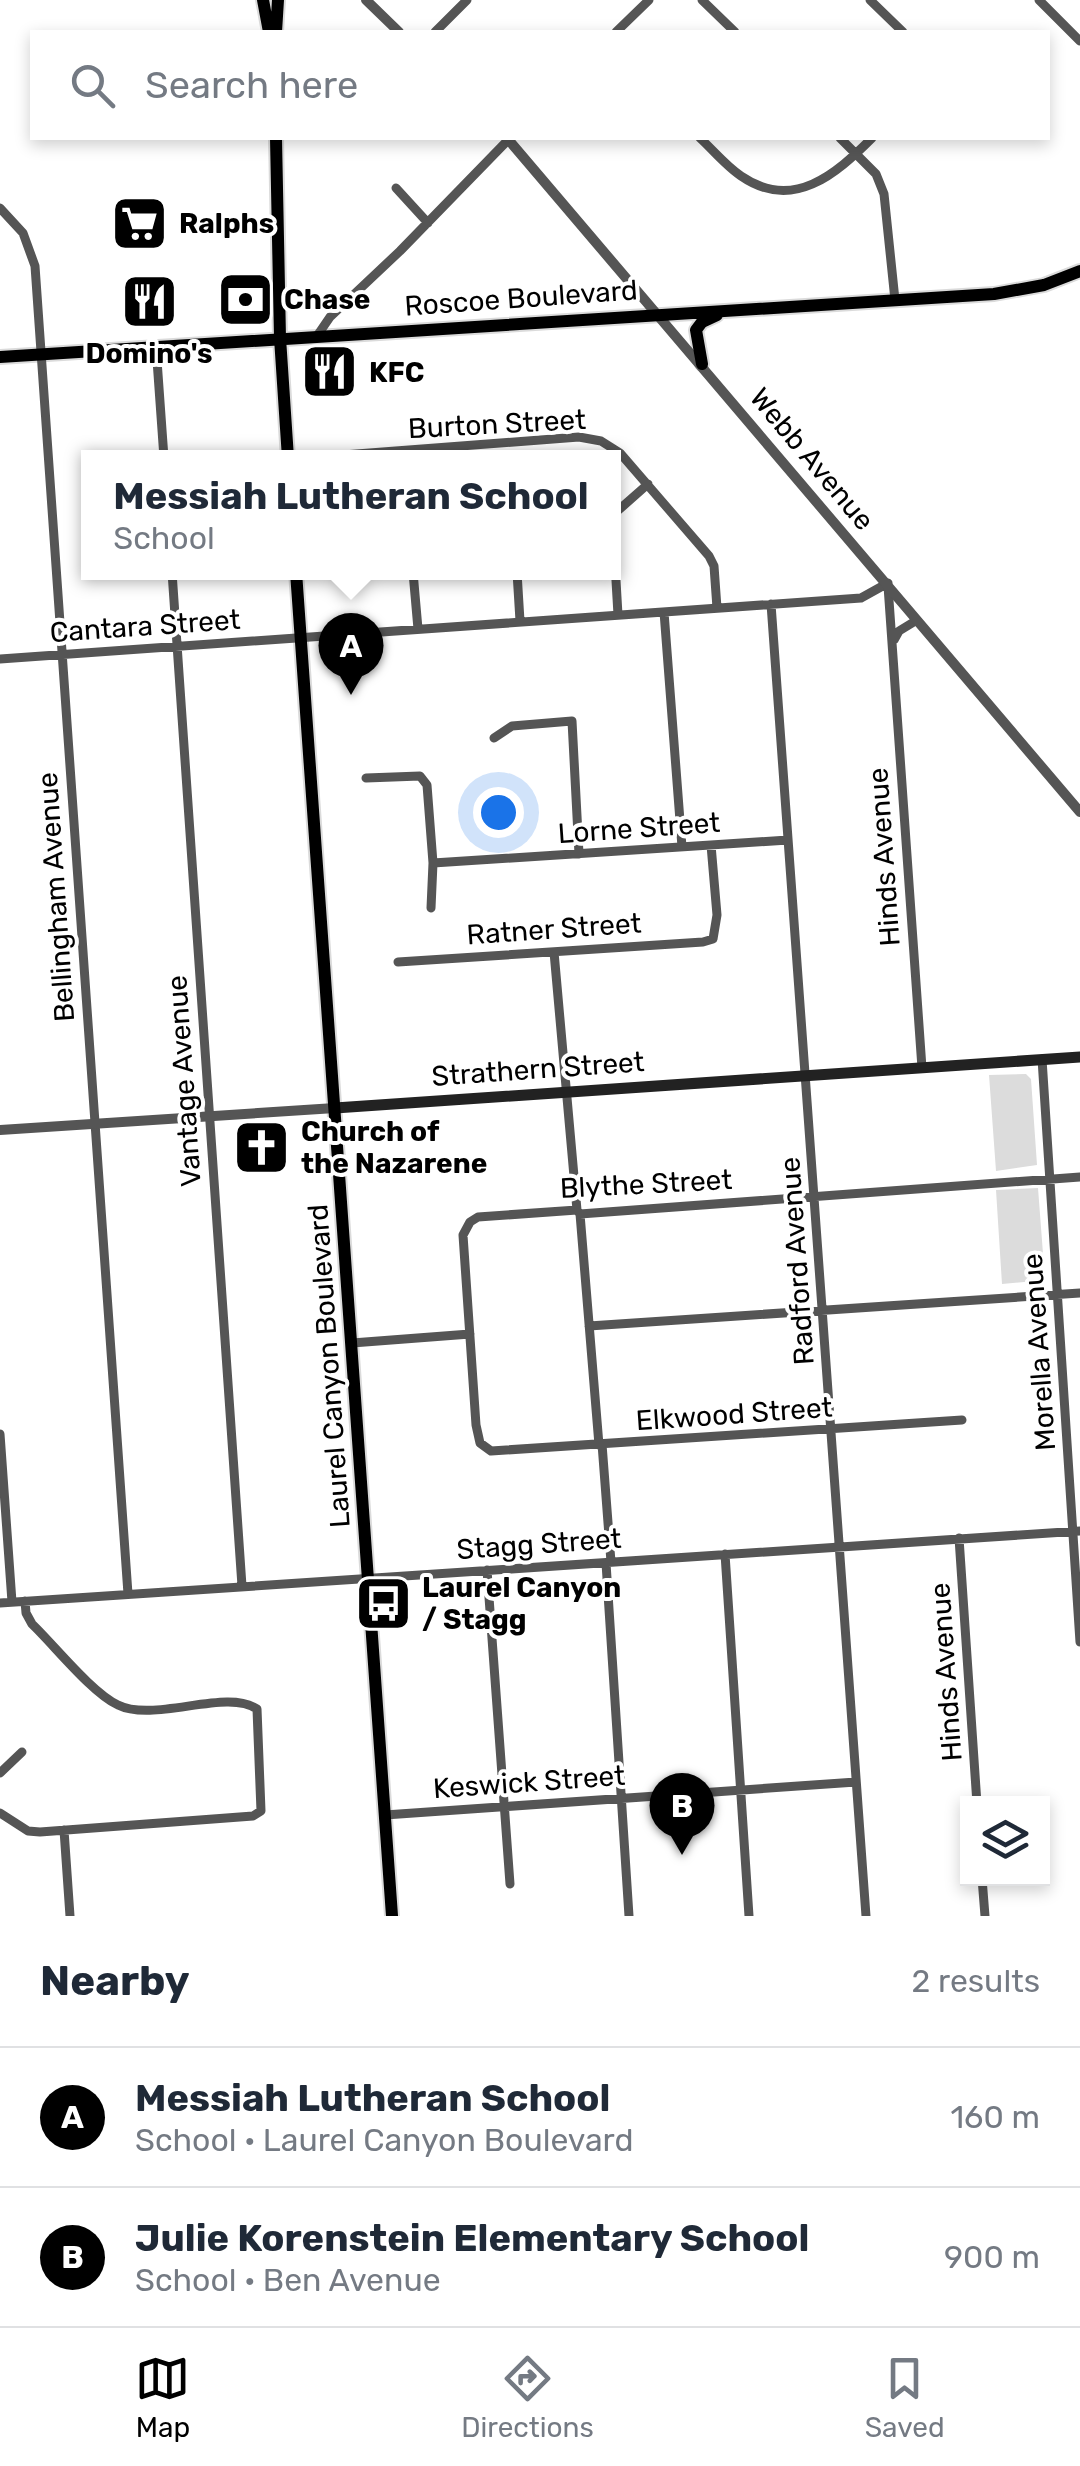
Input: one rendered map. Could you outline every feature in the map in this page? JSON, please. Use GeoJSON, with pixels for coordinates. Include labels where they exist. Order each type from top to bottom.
{"type":"FeatureCollection","features":[{"type":"Feature","properties":{"kind":"main road"},"geometry":{"type":"LineString","coordinates":[[263,0],[272,30]]}},
{"type":"Feature","properties":{"kind":"main road"},"geometry":{"type":"LineString","coordinates":[[273,30],[278,0]]}},
{"type":"Feature","properties":{"kind":"main road"},"geometry":{"type":"LineString","coordinates":[[276,140],[280,338],[287,450]]}},
{"type":"Feature","properties":{"kind":"main road","name":"Roscoe Boulevard"},"geometry":{"type":"LineString","coordinates":[[0,357],[994,294],[1044,285],[1080,271]]}},
{"type":"Feature","properties":{"kind":"main road"},"geometry":{"type":"LineString","coordinates":[[702,364],[695,337],[698,326],[729,310]]}},
{"type":"Feature","properties":{"kind":"main road","name":"Laurel Canyon Boulevard"},"geometry":{"type":"LineString","coordinates":[[296,580],[392,1916]]}},
{"type":"Feature","properties":{"kind":"main road","name":"Strathern Street"},"geometry":{"type":"LineString","coordinates":[[335,1108],[1080,1057]]}},
{"type":"Feature","properties":{"kind":"street"},"geometry":{"type":"LineString","coordinates":[[366,0],[396,30]]}},
{"type":"Feature","properties":{"kind":"street"},"geometry":{"type":"LineString","coordinates":[[437,30],[468,0]]}},
{"type":"Feature","properties":{"kind":"street"},"geometry":{"type":"LineString","coordinates":[[618,30],[649,0]]}},
{"type":"Feature","properties":{"kind":"street"},"geometry":{"type":"LineString","coordinates":[[702,0],[733,30]]}},
{"type":"Feature","properties":{"kind":"street"},"geometry":{"type":"LineString","coordinates":[[870,0],[902,30]]}},
{"type":"Feature","properties":{"kind":"street"},"geometry":{"type":"LineString","coordinates":[[1039,0],[1080,41]]}},
{"type":"Feature","properties":{"kind":"street"},"geometry":{"type":"LineString","coordinates":[[317,336],[330,317],[507,140]]}},
{"type":"Feature","properties":{"kind":"street","name":"Webb Avenue"},"geometry":{"type":"LineString","coordinates":[[511,140],[1080,812]]}},
{"type":"Feature","properties":{"kind":"street"},"geometry":{"type":"LineString","coordinates":[[702,140],[742,178],[785,189],[802,189],[828,178],[870,140]]}},
{"type":"Feature","properties":{"kind":"street"},"geometry":{"type":"LineString","coordinates":[[842,140],[876,174],[884,194],[895,300]]}},
{"type":"Feature","properties":{"kind":"street"},"geometry":{"type":"LineString","coordinates":[[396,188],[428,223]]}},
{"type":"Feature","properties":{"kind":"street","name":"Bellingham Avenue"},"geometry":{"type":"LineString","coordinates":[[0,208],[23,233],[32,257],[41,354],[128,1594]]}},
{"type":"Feature","properties":{"kind":"street"},"geometry":{"type":"LineString","coordinates":[[156,346],[163,450]]}},
{"type":"Feature","properties":{"kind":"street","name":"Burton Street"},"geometry":{"type":"LineString","coordinates":[[452,450],[579,437],[601,441],[615,450]]}},
{"type":"Feature","properties":{"kind":"street"},"geometry":{"type":"LineString","coordinates":[[509,444],[509,450]]}},
{"type":"Feature","properties":{"kind":"street","name":"Burton Street"},"geometry":{"type":"LineString","coordinates":[[621,454],[709,556],[714,566],[718,608]]}},
{"type":"Feature","properties":{"kind":"street"},"geometry":{"type":"LineString","coordinates":[[621,508],[648,484]]}},
{"type":"Feature","properties":{"kind":"street","name":"Vantage Avenue"},"geometry":{"type":"LineString","coordinates":[[173,580],[242,1586]]}},
{"type":"Feature","properties":{"kind":"street"},"geometry":{"type":"LineString","coordinates":[[414,580],[418,629]]}},
{"type":"Feature","properties":{"kind":"street"},"geometry":{"type":"LineString","coordinates":[[517,580],[520,621]]}},
{"type":"Feature","properties":{"kind":"street"},"geometry":{"type":"LineString","coordinates":[[616,580],[618,615]]}},
{"type":"Feature","properties":{"kind":"street","name":"Cantara Street"},"geometry":{"type":"LineString","coordinates":[[0,659],[861,598],[888,583]]}},
{"type":"Feature","properties":{"kind":"street","name":"Hinds Avenue"},"geometry":{"type":"LineString","coordinates":[[888,583],[922,1068]]}},
{"type":"Feature","properties":{"kind":"street","name":"Radford Avenue"},"geometry":{"type":"LineString","coordinates":[[771,604],[866,1916]]}},
{"type":"Feature","properties":{"kind":"street"},"geometry":{"type":"LineString","coordinates":[[664,612],[682,847]]}},
{"type":"Feature","properties":{"kind":"street"},"geometry":{"type":"LineString","coordinates":[[892,643],[900,631],[917,620]]}},
{"type":"Feature","properties":{"kind":"street"},"geometry":{"type":"LineString","coordinates":[[494,738],[512,726],[572,721],[579,854]]}},
{"type":"Feature","properties":{"kind":"street"},"geometry":{"type":"LineString","coordinates":[[366,778],[412,774],[420,776],[427,786],[433,863],[430,908]]}},
{"type":"Feature","properties":{"kind":"street","name":"Lorne Street"},"geometry":{"type":"LineString","coordinates":[[433,863],[788,840]]}},
{"type":"Feature","properties":{"kind":"street","name":"Ratner Street"},"geometry":{"type":"LineString","coordinates":[[398,962],[712,939],[716,915],[711,845]]}},
{"type":"Feature","properties":{"kind":"street"},"geometry":{"type":"LineString","coordinates":[[554,952],[600,1445],[629,1916]]}},
{"type":"Feature","properties":{"kind":"street","name":"Morella Avenue"},"geometry":{"type":"LineString","coordinates":[[1042,1060],[1076,1531],[1080,1642]]}},
{"type":"Feature","properties":{"kind":"street","name":"Strathern Street"},"geometry":{"type":"LineString","coordinates":[[0,1130],[335,1108]]}},
{"type":"Feature","properties":{"kind":"street","name":"Blythe Street"},"geometry":{"type":"LineString","coordinates":[[470,1334],[463,1235],[478,1217],[1080,1177]]}},
{"type":"Feature","properties":{"kind":"street"},"geometry":{"type":"LineString","coordinates":[[589,1326],[1080,1293]]}},
{"type":"Feature","properties":{"kind":"street"},"geometry":{"type":"LineString","coordinates":[[352,1343],[470,1334]]}},
{"type":"Feature","properties":{"kind":"street","name":"Elkwood Street"},"geometry":{"type":"LineString","coordinates":[[470,1334],[478,1438],[491,1451],[962,1420]]}},
{"type":"Feature","properties":{"kind":"street"},"geometry":{"type":"LineString","coordinates":[[0,1434],[12,1602]]}},
{"type":"Feature","properties":{"kind":"street","name":"Stagg Street"},"geometry":{"type":"LineString","coordinates":[[0,1603],[1076,1531]]}},
{"type":"Feature","properties":{"kind":"street","name":"Hinds Avenue"},"geometry":{"type":"LineString","coordinates":[[959,1538],[976,1796]]}},
{"type":"Feature","properties":{"kind":"street"},"geometry":{"type":"LineString","coordinates":[[725,1554],[748,1916]]}},
{"type":"Feature","properties":{"kind":"street"},"geometry":{"type":"LineString","coordinates":[[487,1570],[510,1884]]}},
{"type":"Feature","properties":{"kind":"street"},"geometry":{"type":"LineString","coordinates":[[0,1814],[28,1831],[252,1816],[262,1811],[256,1710],[241,1702],[146,1710],[116,1704],[32,1624],[25,1602]]}},
{"type":"Feature","properties":{"kind":"street"},"geometry":{"type":"LineString","coordinates":[[0,1773],[22,1752]]}},
{"type":"Feature","properties":{"kind":"street","name":"Keswick Street"},"geometry":{"type":"LineString","coordinates":[[385,1815],[856,1782]]}},
{"type":"Feature","properties":{"kind":"street"},"geometry":{"type":"LineString","coordinates":[[64,1830],[70,1916]]}},
{"type":"Feature","properties":{"kind":"street"},"geometry":{"type":"LineString","coordinates":[[983,1886],[985,1916]]}},
{"type":"Feature","properties":{"kind":"shaded area"},"geometry":{"type":"Polygon","coordinates":[[[1026,1074],[1031,1079],[1037,1165],[996,1171],[989,1075],[1026,1074]]]}},
{"type":"Feature","properties":{"kind":"shaded area"},"geometry":{"type":"Polygon","coordinates":[[[1038,1188],[1045,1280],[1002,1284],[996,1190],[1038,1188]]]}},
{"type":"Feature","properties":{"kind":"place","name":"Ralphs"},"geometry":{"type":"Point","coordinates":[140,223]}},
{"type":"Feature","properties":{"kind":"place","name":"Chase"},"geometry":{"type":"Point","coordinates":[245,299]}},
{"type":"Feature","properties":{"kind":"place","name":"Domino's"},"geometry":{"type":"Point","coordinates":[149,302]}},
{"type":"Feature","properties":{"kind":"place","name":"KFC"},"geometry":{"type":"Point","coordinates":[330,372]}},
{"type":"Feature","properties":{"kind":"place","name":"Messiah Lutheran School"},"geometry":{"type":"Point","coordinates":[351,695]}},
{"type":"Feature","properties":{"kind":"place","name":"Church of the Nazarene"},"geometry":{"type":"Point","coordinates":[262,1147]}},
{"type":"Feature","properties":{"kind":"place","name":"Laurel Canyon / Stagg"},"geometry":{"type":"Point","coordinates":[383,1603]}},
{"type":"Feature","properties":{"kind":"place","name":"Julie Korenstein Elementary School"},"geometry":{"type":"Point","coordinates":[682,1855]}}]}
